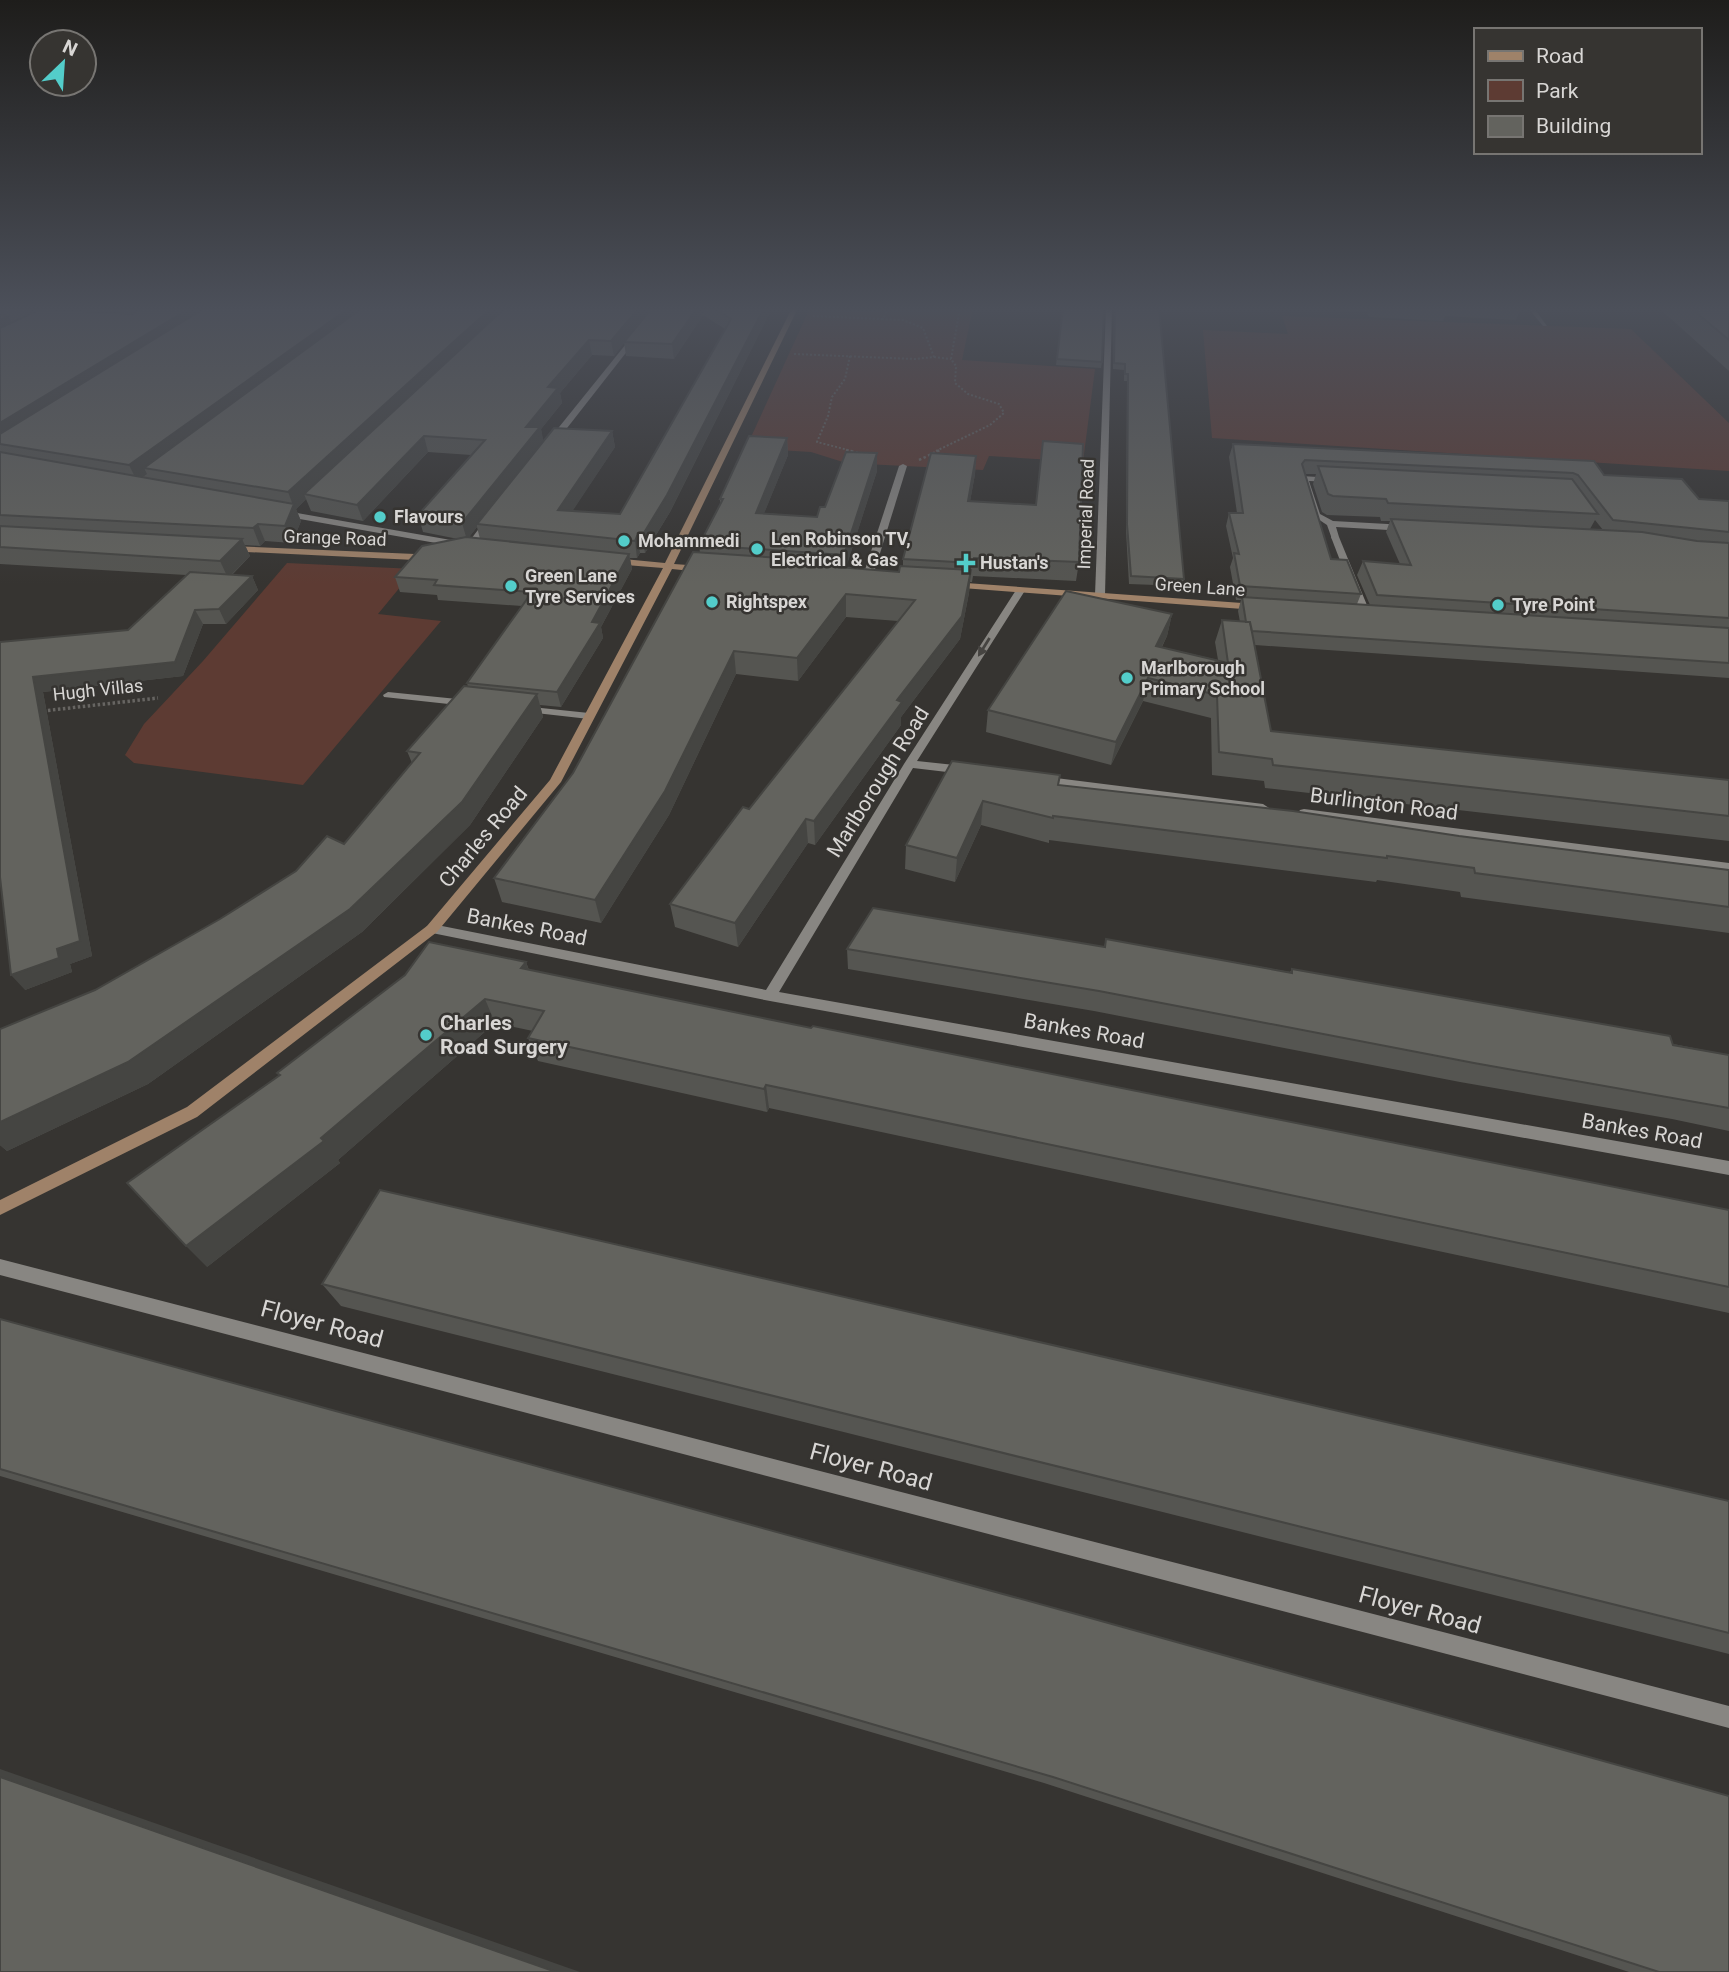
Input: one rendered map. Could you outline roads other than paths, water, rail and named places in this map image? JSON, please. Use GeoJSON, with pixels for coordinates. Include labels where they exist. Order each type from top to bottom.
{"type":"FeatureCollection","features":[{"type":"Feature","properties":{"kind":"street"},"geometry":{"type":"LineString","coordinates":[[547,448],[585,400]]}},
{"type":"Feature","properties":{"kind":"street","name":"Charles Road"},"geometry":{"type":"LineString","coordinates":[[0,1208],[192,1112],[432,929],[555,782],[668,567],[750,400]]}},
{"type":"Feature","properties":{"kind":"street","name":"Imperial Road"},"geometry":{"type":"LineString","coordinates":[[1100,595],[1106,400]]}},
{"type":"Feature","properties":{"kind":"street"},"geometry":{"type":"LineString","coordinates":[[867,579],[903,466]]}},
{"type":"Feature","properties":{"kind":"street"},"geometry":{"type":"LineString","coordinates":[[1345,480],[1304,478],[1316,515],[1331,524],[1412,528]]}},
{"type":"Feature","properties":{"kind":"street"},"geometry":{"type":"LineString","coordinates":[[297,516],[307,507]]}},
{"type":"Feature","properties":{"kind":"street"},"geometry":{"type":"LineString","coordinates":[[271,512],[470,546],[496,513]]}},
{"type":"Feature","properties":{"kind":"street"},"geometry":{"type":"LineString","coordinates":[[1331,524],[1366,615]]}},
{"type":"Feature","properties":{"kind":"street","name":"Grange Road"},"geometry":{"type":"LineString","coordinates":[[216,549],[415,557],[470,546],[482,547]]}},
{"type":"Feature","properties":{"kind":"street"},"geometry":{"type":"LineString","coordinates":[[605,561],[708,569]]}},
{"type":"Feature","properties":{"kind":"street"},"geometry":{"type":"LineString","coordinates":[[854,578],[880,580]]}},
{"type":"Feature","properties":{"kind":"street","name":"Green Lane"},"geometry":{"type":"LineString","coordinates":[[944,584],[1273,608]]}},
{"type":"Feature","properties":{"kind":"street","name":"Marlborough Road"},"geometry":{"type":"LineString","coordinates":[[770,996],[910,764],[1021,589]]}},
{"type":"Feature","properties":{"kind":"street"},"geometry":{"type":"LineString","coordinates":[[1353,614],[1380,616]]}},
{"type":"Feature","properties":{"kind":"street"},"geometry":{"type":"LineString","coordinates":[[388,695],[482,705]]}},
{"type":"Feature","properties":{"kind":"street"},"geometry":{"type":"LineString","coordinates":[[509,708],[589,716]]}},
{"type":"Feature","properties":{"kind":"street"},"geometry":{"type":"LineString","coordinates":[[910,764],[979,772]]}},
{"type":"Feature","properties":{"kind":"street"},"geometry":{"type":"LineString","coordinates":[[1021,778],[1271,809]]}},
{"type":"Feature","properties":{"kind":"street","name":"Burlington Road"},"geometry":{"type":"LineString","coordinates":[[1285,811],[1729,867]]}},
{"type":"Feature","properties":{"kind":"street","name":"Bankes Road"},"geometry":{"type":"LineString","coordinates":[[432,929],[770,996],[1729,1168]]}},
{"type":"Feature","properties":{"kind":"street","name":"Floyer Road"},"geometry":{"type":"LineString","coordinates":[[0,1267],[1729,1717]]}},
{"type":"Feature","properties":{"kind":"place","name":"Flavours"},"geometry":{"type":"Point","coordinates":[380,517]}},
{"type":"Feature","properties":{"kind":"place","name":"Mohammedi"},"geometry":{"type":"Point","coordinates":[624,541]}},
{"type":"Feature","properties":{"kind":"place","name":"Len Robinson TV, Electrical & Gas"},"geometry":{"type":"Point","coordinates":[757,549]}},
{"type":"Feature","properties":{"kind":"place","name":"Hustan's"},"geometry":{"type":"Point","coordinates":[966,563]}},
{"type":"Feature","properties":{"kind":"place","name":"Green Lane Tyre Services"},"geometry":{"type":"Point","coordinates":[511,586]}},
{"type":"Feature","properties":{"kind":"place","name":"Rightspex"},"geometry":{"type":"Point","coordinates":[712,602]}},
{"type":"Feature","properties":{"kind":"place","name":"Tyre Point"},"geometry":{"type":"Point","coordinates":[1498,605]}},
{"type":"Feature","properties":{"kind":"place","name":"Marlborough Primary School"},"geometry":{"type":"Point","coordinates":[1127,678]}},
{"type":"Feature","properties":{"kind":"place","name":"Charles Road Surgery"},"geometry":{"type":"Point","coordinates":[426,1035]}}]}
